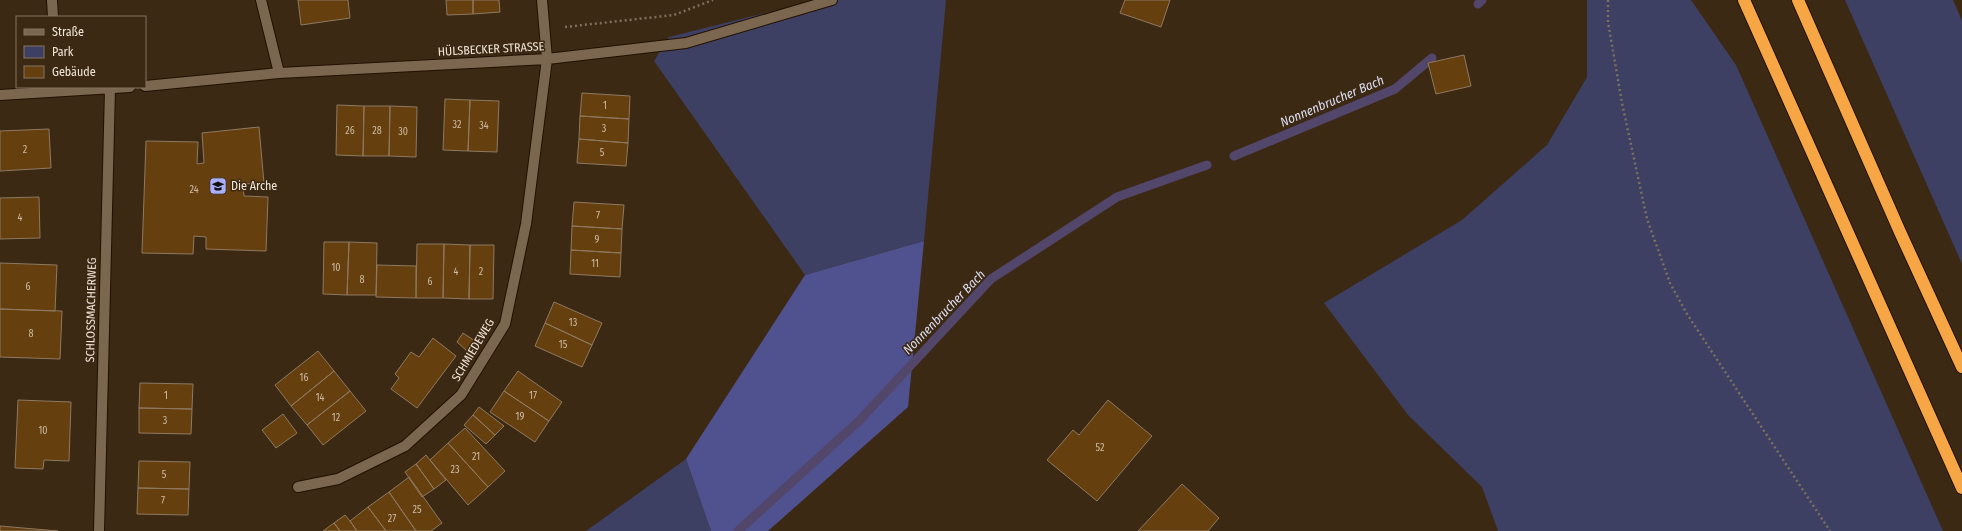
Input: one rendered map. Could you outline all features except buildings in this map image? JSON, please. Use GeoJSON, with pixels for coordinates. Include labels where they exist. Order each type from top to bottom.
{"type":"FeatureCollection","features":[{"type":"Feature","properties":{"kind":"highway"},"geometry":{"type":"LineString","coordinates":[[1744,0],[1962,488]]}},
{"type":"Feature","properties":{"kind":"highway"},"geometry":{"type":"LineString","coordinates":[[1798,0],[1900,232],[1962,368]]}},
{"type":"Feature","properties":{"kind":"street"},"geometry":{"type":"LineString","coordinates":[[52,0],[53,16]]}},
{"type":"Feature","properties":{"kind":"street"},"geometry":{"type":"LineString","coordinates":[[261,0],[279,73]]}},
{"type":"Feature","properties":{"kind":"street","name":"SCHMIEDEWEG"},"geometry":{"type":"LineString","coordinates":[[298,487],[338,479],[405,446],[461,395],[505,324],[526,224],[547,59],[542,0]]}},
{"type":"Feature","properties":{"kind":"street","name":"HÜLSBECKER STRASSE"},"geometry":{"type":"LineString","coordinates":[[146,86],[279,73],[547,59],[686,43],[832,0]]}},
{"type":"Feature","properties":{"kind":"street"},"geometry":{"type":"LineString","coordinates":[[0,95],[60,89],[120,88]]}},
{"type":"Feature","properties":{"kind":"street","name":"SCHLOSSMACHERWEG"},"geometry":{"type":"LineString","coordinates":[[99,531],[110,89]]}},
{"type":"Feature","properties":{"kind":"path"},"geometry":{"type":"LineString","coordinates":[[544,26],[573,27],[674,15],[713,0]]}},
{"type":"Feature","properties":{"kind":"path"},"geometry":{"type":"LineString","coordinates":[[1608,0],[1608,22],[1638,184],[1646,220],[1670,283],[1687,314],[1830,531]]}},
{"type":"Feature","properties":{"kind":"green space"},"geometry":{"type":"Polygon","coordinates":[[[817,0],[946,0],[924,241],[805,275],[654,61],[669,37],[817,0]]]}},
{"type":"Feature","properties":{"kind":"green space"},"geometry":{"type":"Polygon","coordinates":[[[1587,0],[1691,0],[1736,65],[1943,531],[1498,531],[1482,487],[1408,415],[1324,303],[1462,220],[1547,145],[1587,77],[1587,0]]]}},
{"type":"Feature","properties":{"kind":"green space"},"geometry":{"type":"Polygon","coordinates":[[[1845,0],[1953,0],[1962,21],[1962,264],[1845,0]]]}},
{"type":"Feature","properties":{"kind":"green space"},"geometry":{"type":"Polygon","coordinates":[[[686,459],[711,531],[586,531],[686,459]]]}},
{"type":"Feature","properties":{"kind":"shaded area"},"geometry":{"type":"Polygon","coordinates":[[[924,241],[908,407],[768,531],[711,531],[686,459],[805,275],[924,241]]]}},
{"type":"Feature","properties":{"kind":"waterway","name":"Nonnenbrucher Bach"},"geometry":{"type":"LineString","coordinates":[[1478,4],[1482,0]]}},
{"type":"Feature","properties":{"kind":"waterway","name":"Nonnenbrucher Bach"},"geometry":{"type":"LineString","coordinates":[[1234,156],[1395,89],[1432,58]]}},
{"type":"Feature","properties":{"kind":"waterway","name":"Nonnenbrucher Bach"},"geometry":{"type":"LineString","coordinates":[[738,531],[859,421],[991,279],[1117,197],[1207,165]]}},
{"type":"Feature","properties":{"kind":"place","name":"Die Arche"},"geometry":{"type":"Point","coordinates":[218,186]}}]}
